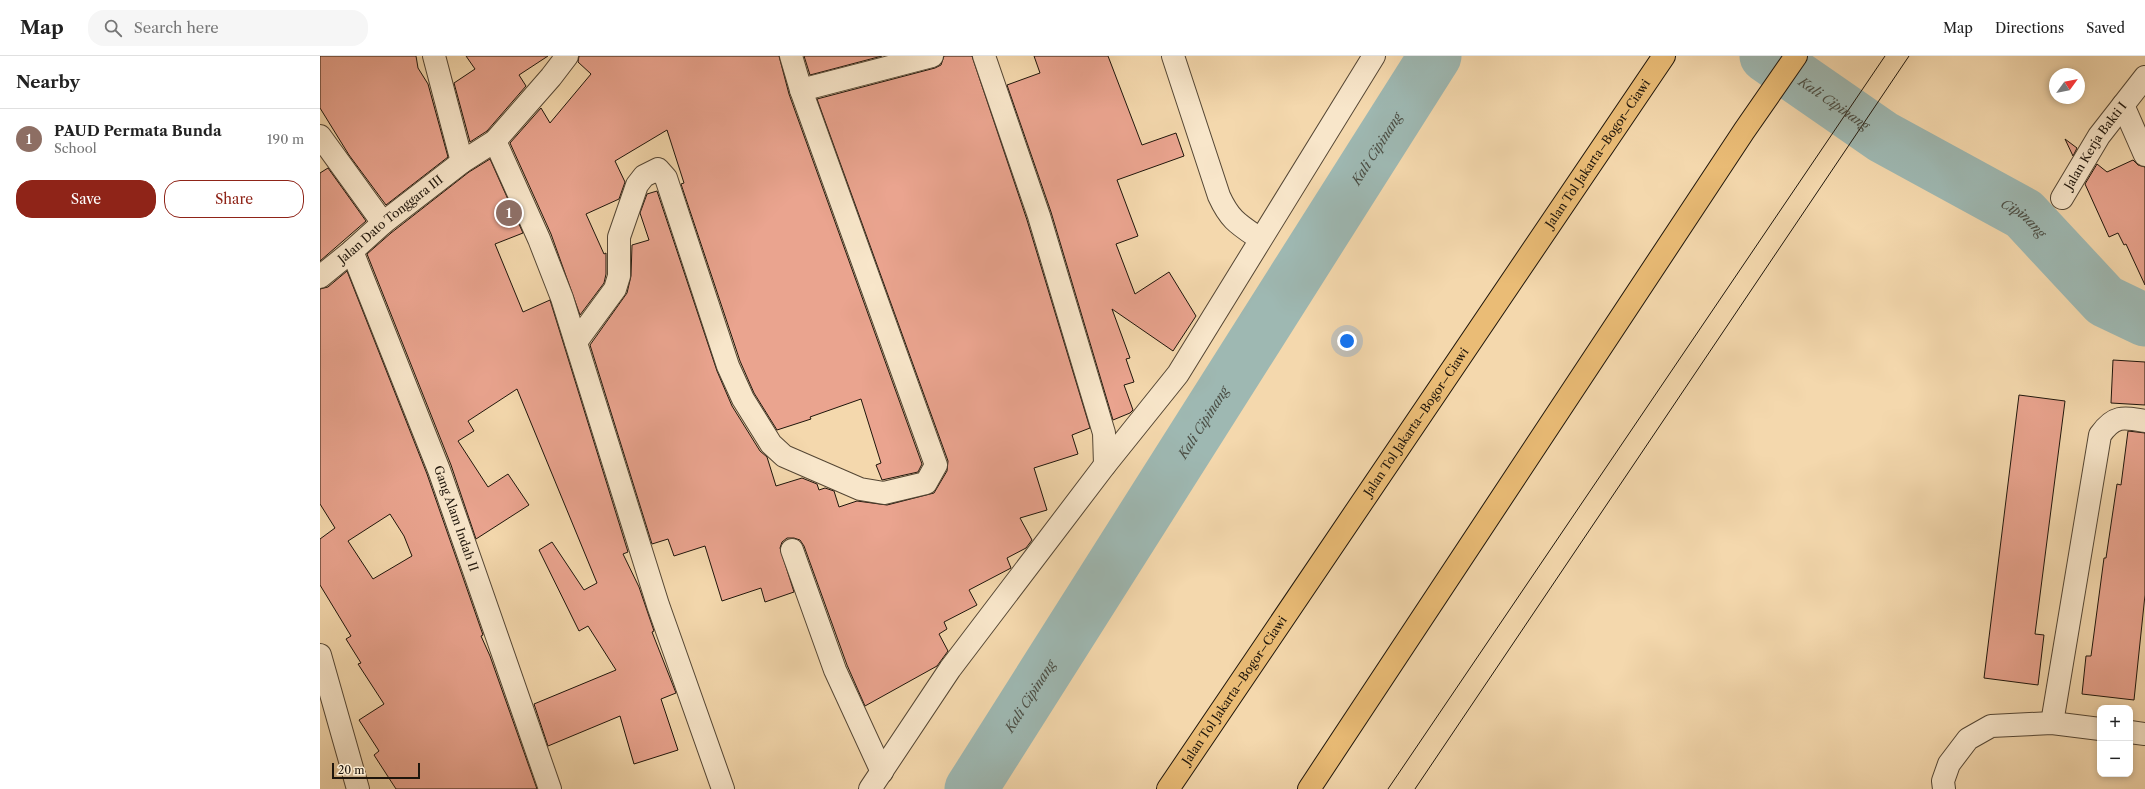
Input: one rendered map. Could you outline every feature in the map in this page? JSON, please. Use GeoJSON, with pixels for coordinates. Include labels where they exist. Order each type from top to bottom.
{"type":"FeatureCollection","features":[{"type":"Feature","properties":{"kind":"highway"},"geometry":{"type":"LineString","coordinates":[[1309,789],[1744,131],[1796,56]]}},
{"type":"Feature","properties":{"kind":"highway","name":"Jalan Tol Jakarta–Bogor–Ciawi"},"geometry":{"type":"LineString","coordinates":[[1168,789],[1661,60]]}},
{"type":"Feature","properties":{"kind":"street","name":"Jalan Dato Tonggara III"},"geometry":{"type":"LineString","coordinates":[[320,277],[383,223],[462,162],[495,141],[567,56]]}},
{"type":"Feature","properties":{"kind":"street"},"geometry":{"type":"LineString","coordinates":[[576,342],[615,289],[619,276],[620,237],[637,185],[644,176],[658,169],[666,178],[728,366],[743,399],[771,444],[784,456],[860,489],[884,493],[926,483],[936,465],[801,90],[791,56]]}},
{"type":"Feature","properties":{"kind":"street"},"geometry":{"type":"LineString","coordinates":[[801,90],[932,56]]}},
{"type":"Feature","properties":{"kind":"street"},"geometry":{"type":"LineString","coordinates":[[984,56],[1039,216],[1104,433],[1105,465]]}},
{"type":"Feature","properties":{"kind":"street"},"geometry":{"type":"LineString","coordinates":[[1173,56],[1219,196],[1227,213],[1235,222],[1260,239]]}},
{"type":"Feature","properties":{"kind":"street"},"geometry":{"type":"LineString","coordinates":[[876,780],[950,669],[1105,465],[1178,374],[1374,56]]}},
{"type":"Feature","properties":{"kind":"street"},"geometry":{"type":"LineString","coordinates":[[441,59],[462,162]]}},
{"type":"Feature","properties":{"kind":"street","name":"Jalan Kerja Bakti I"},"geometry":{"type":"LineString","coordinates":[[2062,198],[2099,136],[2145,76]]}},
{"type":"Feature","properties":{"kind":"street"},"geometry":{"type":"LineString","coordinates":[[2123,105],[2145,155]]}},
{"type":"Feature","properties":{"kind":"street"},"geometry":{"type":"LineString","coordinates":[[320,136],[383,223]]}},
{"type":"Feature","properties":{"kind":"street"},"geometry":{"type":"LineString","coordinates":[[495,141],[540,239],[576,342],[658,605],[722,789]]}},
{"type":"Feature","properties":{"kind":"street","name":"Gang Alam Indah II"},"geometry":{"type":"LineString","coordinates":[[352,251],[439,470],[550,789]]}},
{"type":"Feature","properties":{"kind":"street"},"geometry":{"type":"LineString","coordinates":[[2052,723],[2100,435],[2108,423],[2122,417],[2145,421]]}},
{"type":"Feature","properties":{"kind":"street"},"geometry":{"type":"LineString","coordinates":[[792,550],[876,780]]}},
{"type":"Feature","properties":{"kind":"street"},"geometry":{"type":"LineString","coordinates":[[320,655],[358,789]]}},
{"type":"Feature","properties":{"kind":"street"},"geometry":{"type":"LineString","coordinates":[[1944,789],[1943,781],[1949,764],[1968,739],[1990,726],[2052,723],[2097,729]]}},
{"type":"Feature","properties":{"kind":"street"},"geometry":{"type":"LineString","coordinates":[[2133,732],[2145,734]]}},
{"type":"Feature","properties":{"kind":"building"},"geometry":{"type":"Polygon","coordinates":[[[320,56],[416,56],[418,68],[428,84],[448,157],[386,205],[349,155],[320,108],[320,56]]]}},
{"type":"Feature","properties":{"kind":"building"},"geometry":{"type":"Polygon","coordinates":[[[466,56],[548,56],[519,75],[526,86],[487,131],[470,142],[454,83],[475,69],[466,56]]]}},
{"type":"Feature","properties":{"kind":"building"},"geometry":{"type":"Polygon","coordinates":[[[579,56],[779,56],[789,94],[922,464],[918,472],[882,480],[876,465],[881,463],[861,399],[810,417],[811,419],[777,430],[754,393],[740,361],[681,184],[684,183],[667,130],[615,161],[625,182],[619,199],[586,214],[604,254],[606,253],[606,274],[604,283],[580,315],[551,234],[510,143],[541,108],[550,123],[591,74],[578,62],[579,56]]]}},
{"type":"Feature","properties":{"kind":"building"},"geometry":{"type":"Polygon","coordinates":[[[804,56],[882,56],[810,75],[804,56]]]}},
{"type":"Feature","properties":{"kind":"building"},"geometry":{"type":"Polygon","coordinates":[[[944,56],[972,56],[1027,220],[1090,428],[1072,435],[1078,454],[1034,468],[1047,510],[1020,518],[1032,540],[1026,548],[1007,558],[1011,568],[969,590],[977,605],[944,622],[947,629],[939,634],[948,651],[937,666],[865,706],[847,665],[804,546],[800,540],[787,538],[782,542],[780,548],[794,592],[765,602],[761,588],[722,601],[705,546],[674,556],[668,539],[652,544],[590,345],[627,293],[631,276],[632,245],[649,240],[640,213],[647,194],[657,191],[717,371],[732,406],[760,451],[767,457],[776,486],[802,478],[817,484],[819,490],[825,488],[834,491],[839,507],[857,501],[887,505],[934,493],[947,471],[948,461],[817,99],[935,68],[941,65],[944,56]]]}},
{"type":"Feature","properties":{"kind":"building"},"geometry":{"type":"Polygon","coordinates":[[[1034,56],[1108,56],[1142,145],[1176,133],[1184,156],[1117,180],[1138,236],[1116,244],[1135,294],[1169,272],[1196,316],[1173,351],[1112,309],[1130,358],[1126,359],[1134,382],[1124,385],[1133,410],[1130,413],[1113,420],[1051,212],[1007,85],[1040,73],[1034,56]]]}},
{"type":"Feature","properties":{"kind":"building"},"geometry":{"type":"Polygon","coordinates":[[[2065,139],[2077,148],[2073,156],[2065,139]]]}},
{"type":"Feature","properties":{"kind":"building"},"geometry":{"type":"Polygon","coordinates":[[[490,159],[523,233],[495,244],[523,312],[550,300],[628,552],[623,554],[639,587],[654,631],[652,632],[676,693],[661,699],[678,750],[634,764],[620,716],[548,746],[534,704],[616,670],[588,626],[579,631],[539,550],[552,542],[584,590],[597,583],[517,389],[468,421],[474,431],[458,441],[488,487],[508,474],[529,505],[476,539],[451,465],[367,254],[391,233],[469,172],[490,159]]]}},
{"type":"Feature","properties":{"kind":"building"},"geometry":{"type":"Polygon","coordinates":[[[2133,160],[2138,165],[2145,167],[2145,285],[2126,244],[2124,245],[2118,233],[2109,237],[2085,184],[2097,164],[2107,172],[2133,160]]]}},
{"type":"Feature","properties":{"kind":"building"},"geometry":{"type":"Polygon","coordinates":[[[328,168],[366,221],[320,261],[320,173],[328,168]]]}},
{"type":"Feature","properties":{"kind":"building"},"geometry":{"type":"Polygon","coordinates":[[[347,271],[427,474],[483,635],[481,636],[490,656],[537,789],[396,789],[374,755],[379,751],[359,720],[384,704],[358,664],[361,663],[346,639],[351,636],[320,585],[320,539],[335,528],[320,504],[320,289],[328,287],[347,271]],[[390,514],[348,541],[373,579],[412,556],[404,536],[390,514]]]}},
{"type":"Feature","properties":{"kind":"building"},"geometry":{"type":"Polygon","coordinates":[[[2113,360],[2145,362],[2145,405],[2111,403],[2113,360]]]}},
{"type":"Feature","properties":{"kind":"building"},"geometry":{"type":"Polygon","coordinates":[[[2019,395],[2065,401],[2035,634],[2044,635],[2038,685],[1984,678],[2019,395]]]}},
{"type":"Feature","properties":{"kind":"building"},"geometry":{"type":"Polygon","coordinates":[[[2128,431],[2145,433],[2145,595],[2134,700],[2082,694],[2086,656],[2091,656],[2104,558],[2106,558],[2117,484],[2121,485],[2128,431]]]}},
{"type":"Feature","properties":{"kind":"waterway","name":"Kali Cipinang"},"geometry":{"type":"LineString","coordinates":[[971,789],[1435,56]]}},
{"type":"Feature","properties":{"kind":"waterway","name":"Cipinang"},"geometry":{"type":"LineString","coordinates":[[1766,56],[1883,137],[2024,214],[2105,301],[2145,320]]}},
{"type":"Feature","properties":{"kind":"tram line"},"geometry":{"type":"LineString","coordinates":[[1388,789],[1885,56]]}},
{"type":"Feature","properties":{"kind":"tram line"},"geometry":{"type":"LineString","coordinates":[[1415,789],[1909,56]]}},
{"type":"Feature","properties":{"kind":"place","name":"PAUD Permata Bunda"},"geometry":{"type":"Point","coordinates":[509,213]}}]}
